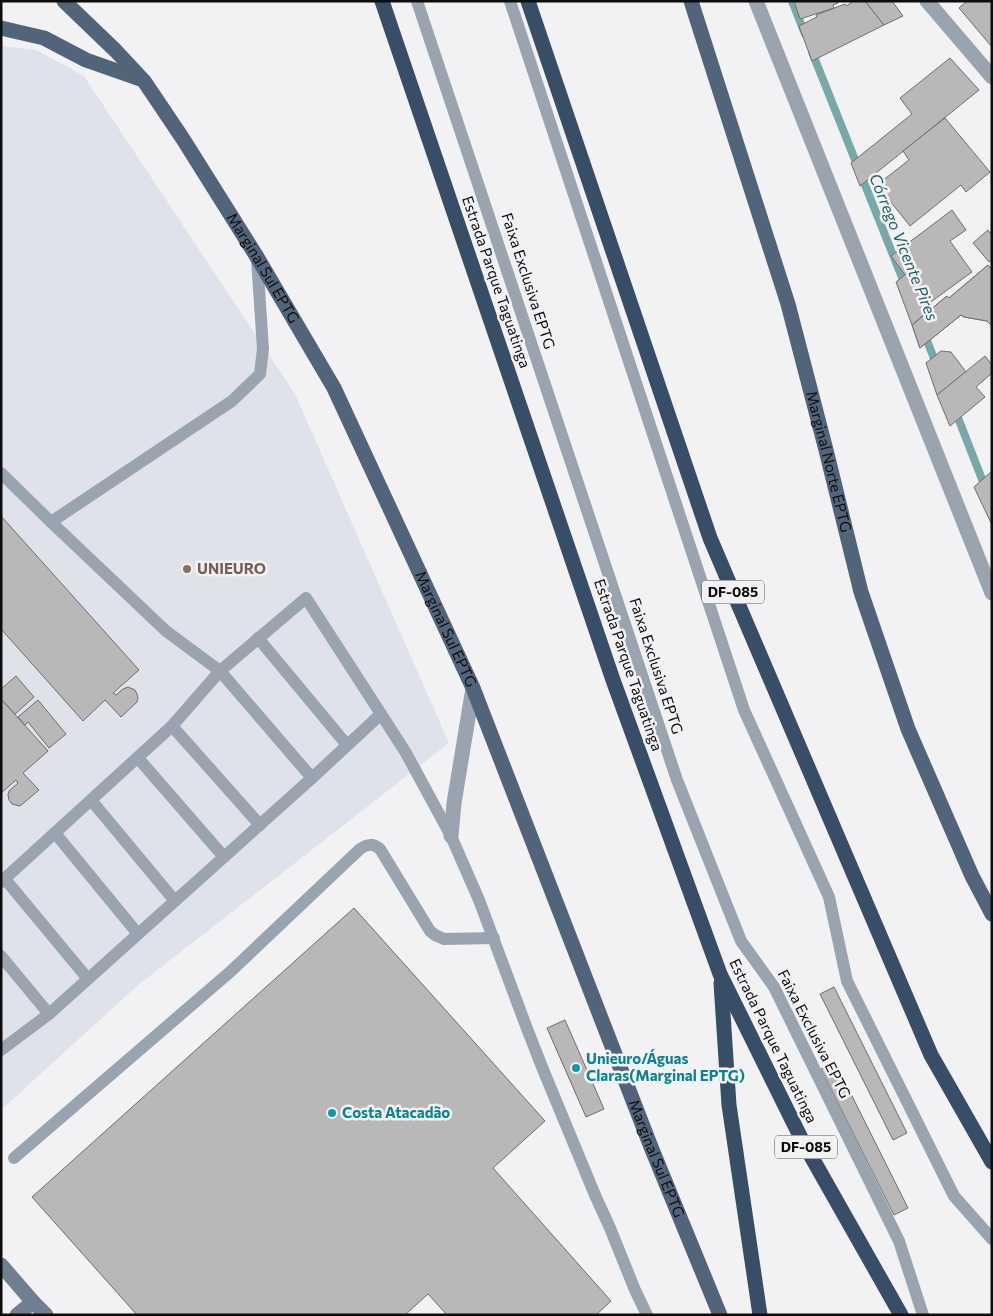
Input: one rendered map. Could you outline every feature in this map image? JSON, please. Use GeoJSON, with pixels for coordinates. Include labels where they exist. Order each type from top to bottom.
{"type":"FeatureCollection","features":[{"type":"Feature","properties":{"kind":"highway","name":"Estrada Parque Taguatinga"},"geometry":{"type":"LineString","coordinates":[[382,1],[613,680],[720,974],[803,1142],[901,1315]]}},
{"type":"Feature","properties":{"kind":"highway","name":"DF-085"},"geometry":{"type":"LineString","coordinates":[[528,1],[710,538],[931,1055],[992,1162]]}},
{"type":"Feature","properties":{"kind":"highway"},"geometry":{"type":"LineString","coordinates":[[720,974],[729,1105],[760,1315]]}},
{"type":"Feature","properties":{"kind":"main road","name":"Marginal Sul EPTG"},"geometry":{"type":"LineString","coordinates":[[64,1],[144,81],[257,256],[334,388],[473,688],[651,1147],[720,1315]]}},
{"type":"Feature","properties":{"kind":"main road","name":"Marginal Norte EPTG"},"geometry":{"type":"LineString","coordinates":[[691,1],[788,304],[861,592],[908,729],[972,876],[992,914]]}},
{"type":"Feature","properties":{"kind":"main road"},"geometry":{"type":"LineString","coordinates":[[1,28],[44,38],[86,60],[144,81]]}},
{"type":"Feature","properties":{"kind":"street"},"geometry":{"type":"LineString","coordinates":[[756,1],[992,592]]}},
{"type":"Feature","properties":{"kind":"street"},"geometry":{"type":"LineString","coordinates":[[927,1],[992,77]]}},
{"type":"Feature","properties":{"kind":"street"},"geometry":{"type":"LineString","coordinates":[[451,836],[454,804],[473,688]]}},
{"type":"Feature","properties":{"kind":"street"},"geometry":{"type":"LineString","coordinates":[[1,1265],[46,1315]]}},
{"type":"Feature","properties":{"kind":"street"},"geometry":{"type":"LineString","coordinates":[[17,1315],[33,1302]]}},
{"type":"Feature","properties":{"kind":"lane","name":"Faixa Exclusiva EPTG"},"geometry":{"type":"LineString","coordinates":[[417,1],[677,780],[741,941],[774,987],[899,1241],[923,1315]]}},
{"type":"Feature","properties":{"kind":"lane"},"geometry":{"type":"LineString","coordinates":[[510,1],[744,710],[829,897],[847,981],[954,1196],[992,1239]]}},
{"type":"Feature","properties":{"kind":"lane"},"geometry":{"type":"LineString","coordinates":[[51,522],[232,402],[260,374],[263,349],[257,256]]}},
{"type":"Feature","properties":{"kind":"lane"},"geometry":{"type":"LineString","coordinates":[[1,473],[166,630],[220,671],[312,778]]}},
{"type":"Feature","properties":{"kind":"lane"},"geometry":{"type":"LineString","coordinates":[[88,979],[3,881],[172,726],[220,671],[306,598],[406,753],[451,836],[479,900],[536,1051],[647,1315]]}},
{"type":"Feature","properties":{"kind":"lane"},"geometry":{"type":"LineString","coordinates":[[258,638],[347,745]]}},
{"type":"Feature","properties":{"kind":"lane"},"geometry":{"type":"LineString","coordinates":[[1,1050],[49,1014],[381,714]]}},
{"type":"Feature","properties":{"kind":"lane"},"geometry":{"type":"LineString","coordinates":[[172,726],[260,825]]}},
{"type":"Feature","properties":{"kind":"lane"},"geometry":{"type":"LineString","coordinates":[[138,758],[224,857]]}},
{"type":"Feature","properties":{"kind":"lane"},"geometry":{"type":"LineString","coordinates":[[91,800],[175,901]]}},
{"type":"Feature","properties":{"kind":"lane"},"geometry":{"type":"LineString","coordinates":[[55,833],[138,934]]}},
{"type":"Feature","properties":{"kind":"lane"},"geometry":{"type":"LineString","coordinates":[[14,1158],[230,972],[360,849],[368,844],[380,849],[430,931],[435,935],[444,939],[494,938]]}},
{"type":"Feature","properties":{"kind":"lane"},"geometry":{"type":"LineString","coordinates":[[1,956],[49,1014]]}},
{"type":"Feature","properties":{"kind":"shaded area","name":"UNIEURO"},"geometry":{"type":"Polygon","coordinates":[[[1,46],[36,50],[84,76],[295,394],[449,743],[137,986],[1,1110],[1,46]]]}},
{"type":"Feature","properties":{"kind":"building"},"geometry":{"type":"Polygon","coordinates":[[[794,1],[838,1],[838,3],[833,5],[834,8],[800,19],[794,1]]]}},
{"type":"Feature","properties":{"kind":"building"},"geometry":{"type":"Polygon","coordinates":[[[854,1],[865,1],[884,25],[812,61],[799,26],[817,17],[816,15],[845,4],[846,6],[854,1]]]}},
{"type":"Feature","properties":{"kind":"building"},"geometry":{"type":"Polygon","coordinates":[[[865,1],[892,1],[903,16],[884,25],[865,1]]]}},
{"type":"Feature","properties":{"kind":"building"},"geometry":{"type":"Polygon","coordinates":[[[967,1],[992,1],[992,47],[959,8],[967,1]]]}},
{"type":"Feature","properties":{"kind":"building"},"geometry":{"type":"Polygon","coordinates":[[[950,58],[979,90],[860,186],[851,163],[912,114],[900,98],[950,58]]]}},
{"type":"Feature","properties":{"kind":"building"},"geometry":{"type":"Polygon","coordinates":[[[945,118],[990,172],[966,192],[961,185],[910,226],[877,185],[909,160],[903,151],[945,118]]]}},
{"type":"Feature","properties":{"kind":"building"},"geometry":{"type":"Polygon","coordinates":[[[952,210],[966,230],[950,241],[972,272],[928,304],[931,309],[912,325],[896,282],[905,275],[891,256],[952,210]]]}},
{"type":"Feature","properties":{"kind":"building"},"geometry":{"type":"Polygon","coordinates":[[[988,230],[990,233],[992,232],[992,260],[989,262],[973,243],[988,230]]]}},
{"type":"Feature","properties":{"kind":"building"},"geometry":{"type":"Polygon","coordinates":[[[988,265],[992,270],[992,326],[987,321],[961,315],[920,348],[912,325],[947,296],[949,298],[988,265]]]}},
{"type":"Feature","properties":{"kind":"building"},"geometry":{"type":"Polygon","coordinates":[[[988,265],[992,270],[992,326],[987,321],[961,315],[920,348],[912,325],[947,296],[949,298],[988,265]]]}},
{"type":"Feature","properties":{"kind":"building"},"geometry":{"type":"Polygon","coordinates":[[[941,351],[951,352],[966,372],[937,395],[926,363],[941,351]]]}},
{"type":"Feature","properties":{"kind":"building"},"geometry":{"type":"Polygon","coordinates":[[[985,356],[992,365],[992,373],[976,387],[985,397],[950,426],[937,395],[985,356]]]}},
{"type":"Feature","properties":{"kind":"building"},"geometry":{"type":"Polygon","coordinates":[[[992,471],[992,525],[974,487],[992,471]]]}},
{"type":"Feature","properties":{"kind":"building"},"geometry":{"type":"Polygon","coordinates":[[[1,516],[139,670],[113,693],[116,695],[128,687],[135,690],[137,694],[137,702],[121,717],[105,700],[83,721],[1,629],[1,516]]]}},
{"type":"Feature","properties":{"kind":"building"},"geometry":{"type":"Polygon","coordinates":[[[16,676],[34,697],[15,714],[1,699],[1,689],[16,676]]]}},
{"type":"Feature","properties":{"kind":"building"},"geometry":{"type":"Polygon","coordinates":[[[1,699],[48,751],[23,773],[39,790],[20,806],[12,804],[8,795],[9,791],[18,783],[16,780],[1,793],[1,699]]]}},
{"type":"Feature","properties":{"kind":"building"},"geometry":{"type":"Polygon","coordinates":[[[38,700],[66,734],[49,748],[28,722],[25,725],[18,717],[38,700]]]}},
{"type":"Feature","properties":{"kind":"building","name":"Costa Atacadão"},"geometry":{"type":"Polygon","coordinates":[[[354,908],[545,1121],[493,1168],[611,1301],[596,1315],[447,1315],[428,1294],[405,1315],[137,1315],[32,1197],[354,908]]]}},
{"type":"Feature","properties":{"kind":"building"},"geometry":{"type":"Polygon","coordinates":[[[834,987],[907,1133],[893,1140],[820,994],[834,987]]]}},
{"type":"Feature","properties":{"kind":"building","name":"Unieuro/Águas Claras(Marginal EPTG)"},"geometry":{"type":"Polygon","coordinates":[[[565,1020],[604,1109],[586,1117],[547,1028],[565,1020]]]}},
{"type":"Feature","properties":{"kind":"building"},"geometry":{"type":"Polygon","coordinates":[[[835,1062],[908,1208],[894,1215],[821,1069],[835,1062]]]}},
{"type":"Feature","properties":{"kind":"waterway","name":"Córrego Vicente Pires"},"geometry":{"type":"LineString","coordinates":[[792,1],[805,34]]}},
{"type":"Feature","properties":{"kind":"waterway","name":"Córrego Vicente Pires"},"geometry":{"type":"LineString","coordinates":[[812,52],[905,285]]}},
{"type":"Feature","properties":{"kind":"waterway","name":"Córrego Vicente Pires"},"geometry":{"type":"LineString","coordinates":[[915,310],[937,366]]}},
{"type":"Feature","properties":{"kind":"waterway","name":"Córrego Vicente Pires"},"geometry":{"type":"LineString","coordinates":[[955,410],[985,487]]}},
{"type":"Feature","properties":{"kind":"place","name":"UNIEURO"},"geometry":{"type":"Point","coordinates":[187,569]}},
{"type":"Feature","properties":{"kind":"place","name":"Unieuro/Águas Claras(Marginal EPTG)"},"geometry":{"type":"Point","coordinates":[576,1068]}},
{"type":"Feature","properties":{"kind":"place","name":"Costa Atacadão"},"geometry":{"type":"Point","coordinates":[332,1113]}}]}
